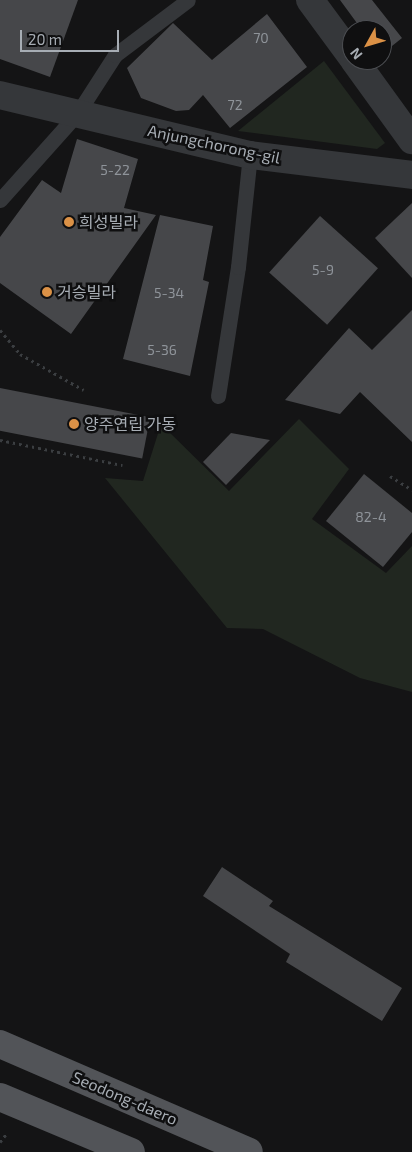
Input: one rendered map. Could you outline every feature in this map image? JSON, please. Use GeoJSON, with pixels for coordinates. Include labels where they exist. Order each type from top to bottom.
{"type":"FeatureCollection","features":[{"type":"Feature","properties":{"kind":"main road","name":"Seodong-daero"},"geometry":{"type":"LineString","coordinates":[[0,1044],[249,1152]]}},
{"type":"Feature","properties":{"kind":"main road"},"geometry":{"type":"LineString","coordinates":[[0,1098],[131,1152]]}},
{"type":"Feature","properties":{"kind":"street"},"geometry":{"type":"LineString","coordinates":[[310,0],[342,44]]}},
{"type":"Feature","properties":{"kind":"street"},"geometry":{"type":"LineString","coordinates":[[361,70],[412,140]]}},
{"type":"Feature","properties":{"kind":"street","name":"Anjungchorong-gil"},"geometry":{"type":"LineString","coordinates":[[0,95],[250,155],[412,176]]}},
{"type":"Feature","properties":{"kind":"lane"},"geometry":{"type":"LineString","coordinates":[[0,200],[77,114],[115,55],[188,0]]}},
{"type":"Feature","properties":{"kind":"lane"},"geometry":{"type":"LineString","coordinates":[[218,396],[238,267],[250,155]]}},
{"type":"Feature","properties":{"kind":"path"},"geometry":{"type":"LineString","coordinates":[[0,330],[20,354],[84,390]]}},
{"type":"Feature","properties":{"kind":"path"},"geometry":{"type":"LineString","coordinates":[[0,440],[122,465]]}},
{"type":"Feature","properties":{"kind":"path"},"geometry":{"type":"LineString","coordinates":[[390,476],[412,490]]}},
{"type":"Feature","properties":{"kind":"path"},"geometry":{"type":"LineString","coordinates":[[0,1142],[9,1130]]}},
{"type":"Feature","properties":{"kind":"shaded area"},"geometry":{"type":"Polygon","coordinates":[[[324,61],[385,143],[377,149],[238,131],[324,61]]]}},
{"type":"Feature","properties":{"kind":"shaded area"},"geometry":{"type":"Polygon","coordinates":[[[299,419],[349,469],[312,519],[386,573],[412,546],[412,692],[360,678],[263,629],[227,628],[105,478],[143,481],[161,424],[229,491],[299,419]]]}},
{"type":"Feature","properties":{"kind":"building"},"geometry":{"type":"Polygon","coordinates":[[[0,0],[78,0],[50,77],[0,59],[0,0]]]}},
{"type":"Feature","properties":{"kind":"building"},"geometry":{"type":"Polygon","coordinates":[[[340,0],[372,0],[388,20],[355,20],[340,0]]]}},
{"type":"Feature","properties":{"kind":"building"},"geometry":{"type":"Polygon","coordinates":[[[267,14],[307,67],[230,128],[203,95],[189,110],[176,111],[141,98],[127,68],[173,23],[212,60],[267,14]]]}},
{"type":"Feature","properties":{"kind":"building"},"geometry":{"type":"Polygon","coordinates":[[[392,25],[402,38],[392,46],[392,25]]]}},
{"type":"Feature","properties":{"kind":"building"},"geometry":{"type":"Polygon","coordinates":[[[77,139],[138,159],[124,208],[156,215],[71,334],[0,283],[0,237],[42,180],[61,193],[77,139]]]}},
{"type":"Feature","properties":{"kind":"building"},"geometry":{"type":"Polygon","coordinates":[[[412,203],[412,278],[375,238],[412,203]]]}},
{"type":"Feature","properties":{"kind":"building"},"geometry":{"type":"Polygon","coordinates":[[[160,215],[213,226],[203,280],[209,282],[190,376],[123,359],[160,215]]]}},
{"type":"Feature","properties":{"kind":"building"},"geometry":{"type":"Polygon","coordinates":[[[320,216],[378,268],[327,325],[269,272],[320,216]]]}},
{"type":"Feature","properties":{"kind":"building"},"geometry":{"type":"Polygon","coordinates":[[[412,310],[412,442],[360,392],[340,414],[285,400],[349,328],[372,350],[412,310]]]}},
{"type":"Feature","properties":{"kind":"building","name":"양주연립 가동"},"geometry":{"type":"Polygon","coordinates":[[[0,388],[150,417],[142,458],[0,431],[0,388]]]}},
{"type":"Feature","properties":{"kind":"building"},"geometry":{"type":"Polygon","coordinates":[[[231,433],[270,440],[226,485],[203,462],[231,433]]]}},
{"type":"Feature","properties":{"kind":"building"},"geometry":{"type":"Polygon","coordinates":[[[364,474],[412,513],[412,532],[383,567],[326,521],[364,474]]]}},
{"type":"Feature","properties":{"kind":"building"},"geometry":{"type":"Polygon","coordinates":[[[222,867],[273,901],[269,906],[402,988],[382,1021],[286,962],[290,954],[203,896],[222,867]]]}},
{"type":"Feature","properties":{"kind":"place","name":"희성빌라"},"geometry":{"type":"Point","coordinates":[69,222]}},
{"type":"Feature","properties":{"kind":"place","name":"거승빌라"},"geometry":{"type":"Point","coordinates":[47,292]}},
{"type":"Feature","properties":{"kind":"place","name":"양주연립 가동"},"geometry":{"type":"Point","coordinates":[74,424]}}]}
